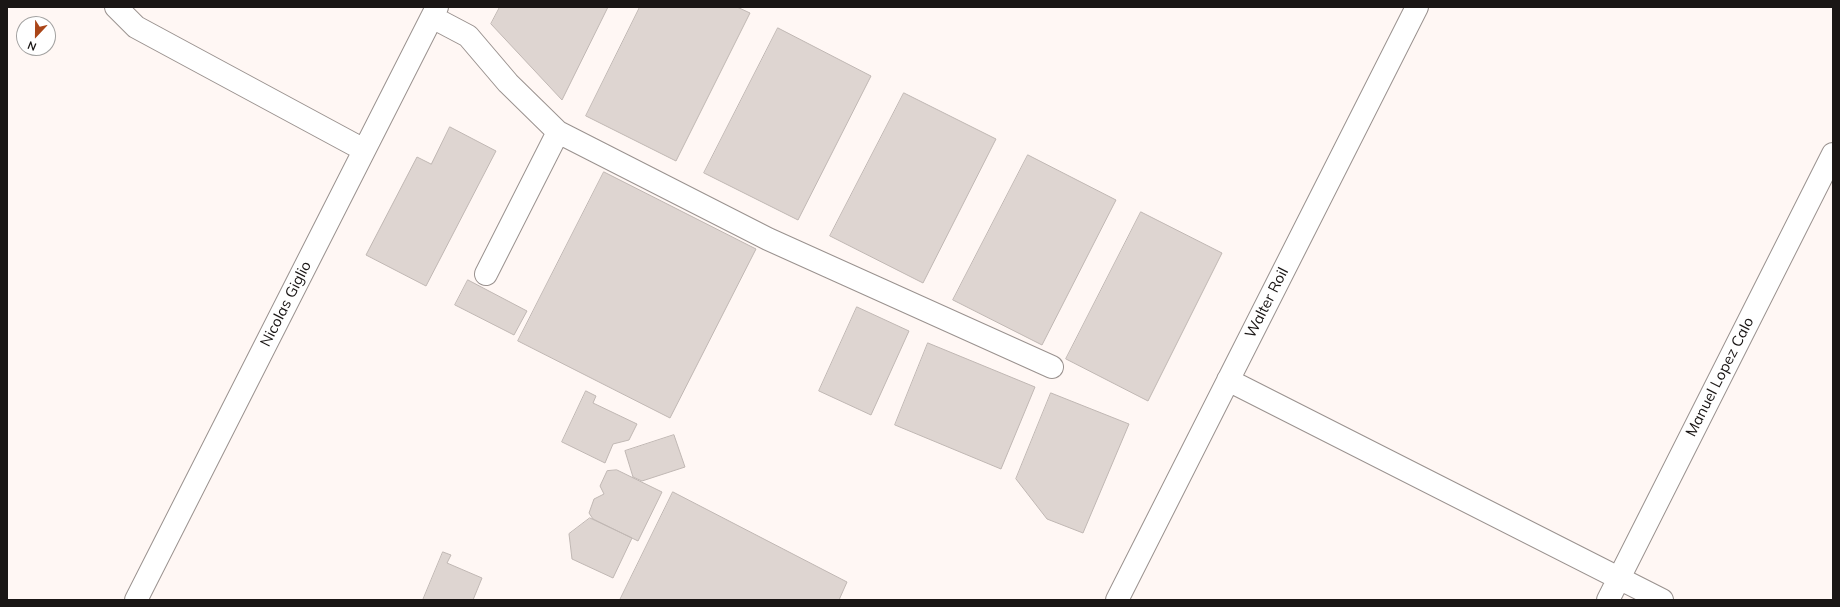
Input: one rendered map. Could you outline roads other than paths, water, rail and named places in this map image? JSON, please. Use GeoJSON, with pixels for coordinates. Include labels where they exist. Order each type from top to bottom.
{"type":"FeatureCollection","features":[{"type":"Feature","properties":{"kind":"street"},"geometry":{"type":"LineString","coordinates":[[116,7],[136,27],[364,150]]}},
{"type":"Feature","properties":{"kind":"street","name":"Walter Roil"},"geometry":{"type":"LineString","coordinates":[[1117,600],[1417,7]]}},
{"type":"Feature","properties":{"kind":"street"},"geometry":{"type":"LineString","coordinates":[[434,12],[468,36],[508,83],[558,132],[768,238],[1052,367]]}},
{"type":"Feature","properties":{"kind":"street","name":"Nicolas Giglio"},"geometry":{"type":"LineString","coordinates":[[136,600],[434,12]]}},
{"type":"Feature","properties":{"kind":"street"},"geometry":{"type":"LineString","coordinates":[[486,274],[558,132]]}},
{"type":"Feature","properties":{"kind":"street","name":"Manuel Lopez Calo"},"geometry":{"type":"LineString","coordinates":[[1608,600],[1828,178],[1833,154]]}},
{"type":"Feature","properties":{"kind":"street"},"geometry":{"type":"LineString","coordinates":[[1228,380],[1662,600]]}}]}
